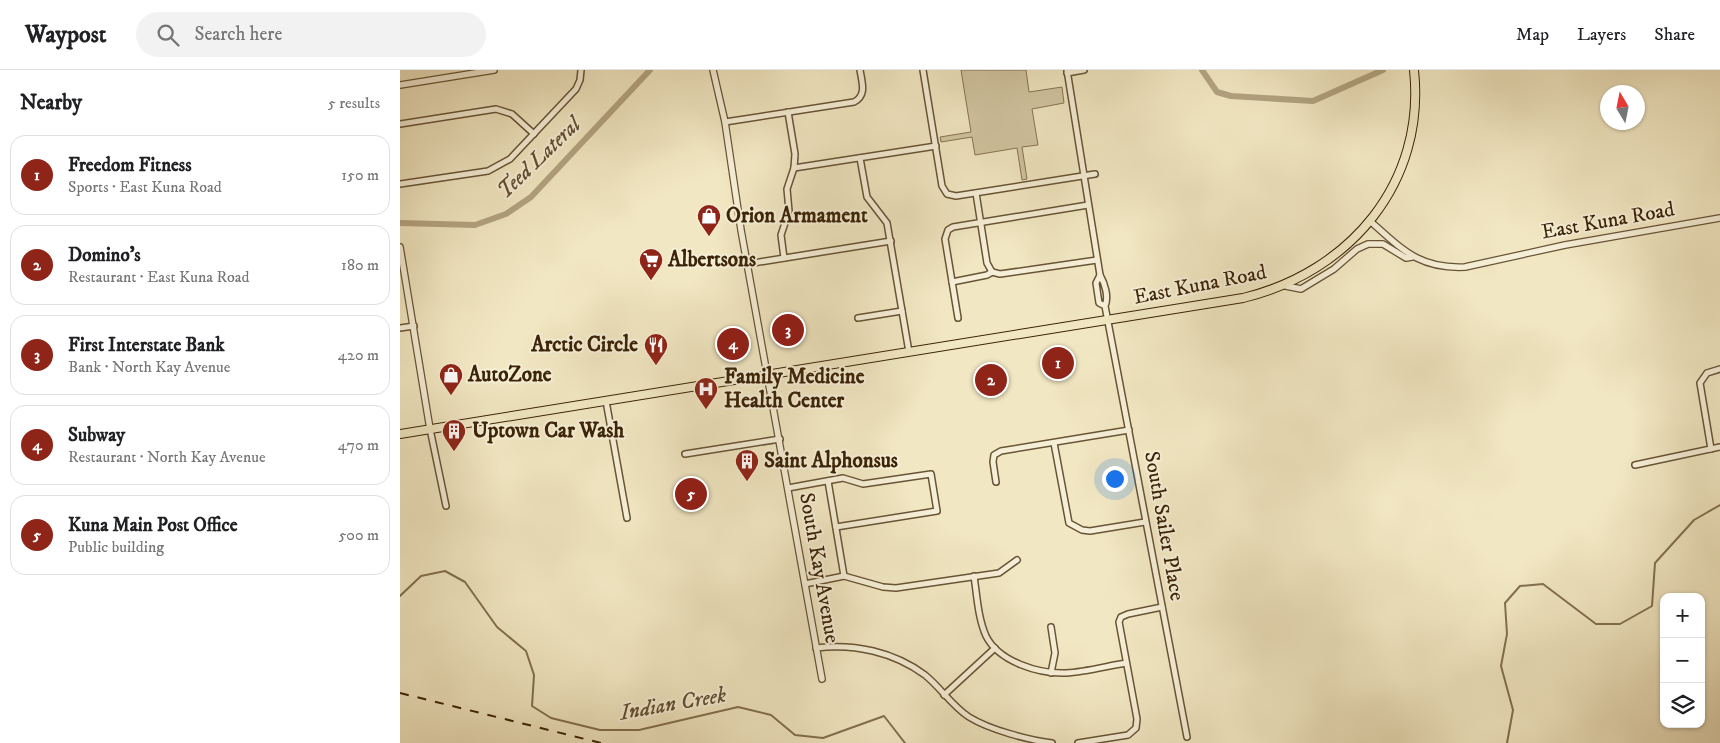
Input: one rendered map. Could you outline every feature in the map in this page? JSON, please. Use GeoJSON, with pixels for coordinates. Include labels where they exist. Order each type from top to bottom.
{"type":"FeatureCollection","features":[{"type":"Feature","properties":{"kind":"main road"},"geometry":{"type":"LineString","coordinates":[[1370,221],[1395,180],[1408,144],[1415,99],[1414,70]]}},
{"type":"Feature","properties":{"kind":"main road","name":"East Kuna Road"},"geometry":{"type":"LineString","coordinates":[[400,434],[1244,298],[1286,286],[1335,257],[1370,221]]}},
{"type":"Feature","properties":{"kind":"street"},"geometry":{"type":"LineString","coordinates":[[400,85],[494,70]]}},
{"type":"Feature","properties":{"kind":"street"},"geometry":{"type":"LineString","coordinates":[[400,184],[488,171],[510,159],[576,89],[580,80],[581,70]]}},
{"type":"Feature","properties":{"kind":"street","name":"South Kay Avenue"},"geometry":{"type":"LineString","coordinates":[[713,70],[725,122],[747,264],[769,375],[822,679]]}},
{"type":"Feature","properties":{"kind":"street"},"geometry":{"type":"LineString","coordinates":[[725,122],[854,102],[863,94],[860,70]]}},
{"type":"Feature","properties":{"kind":"street"},"geometry":{"type":"LineString","coordinates":[[923,70],[942,186],[947,194],[956,196],[1095,174]]}},
{"type":"Feature","properties":{"kind":"street"},"geometry":{"type":"LineString","coordinates":[[1067,72],[1084,70]]}},
{"type":"Feature","properties":{"kind":"street","name":"South Sailer Place"},"geometry":{"type":"LineString","coordinates":[[1067,72],[1097,260],[1100,275],[1104,282],[1107,302],[1105,306],[1187,737]]}},
{"type":"Feature","properties":{"kind":"street"},"geometry":{"type":"LineString","coordinates":[[400,124],[496,109],[512,114],[534,134]]}},
{"type":"Feature","properties":{"kind":"street"},"geometry":{"type":"LineString","coordinates":[[784,258],[782,235],[789,211],[787,189],[794,168],[795,154],[788,112]]}},
{"type":"Feature","properties":{"kind":"street"},"geometry":{"type":"LineString","coordinates":[[794,168],[936,146]]}},
{"type":"Feature","properties":{"kind":"street"},"geometry":{"type":"LineString","coordinates":[[860,158],[867,197],[884,217],[891,241],[909,352]]}},
{"type":"Feature","properties":{"kind":"street"},"geometry":{"type":"LineString","coordinates":[[976,193],[987,264],[992,272]]}},
{"type":"Feature","properties":{"kind":"street"},"geometry":{"type":"LineString","coordinates":[[958,318],[945,239],[947,231],[954,227],[1088,205]]}},
{"type":"Feature","properties":{"kind":"street","name":"East Kuna Road"},"geometry":{"type":"LineString","coordinates":[[1370,221],[1412,257],[1449,268],[1465,267],[1565,246],[1720,218]]}},
{"type":"Feature","properties":{"kind":"street"},"geometry":{"type":"LineString","coordinates":[[747,264],[891,241]]}},
{"type":"Feature","properties":{"kind":"street"},"geometry":{"type":"LineString","coordinates":[[1286,286],[1301,289],[1334,269],[1357,249],[1368,244],[1383,244],[1406,258],[1412,257]]}},
{"type":"Feature","properties":{"kind":"street"},"geometry":{"type":"LineString","coordinates":[[400,247],[430,429],[446,506]]}},
{"type":"Feature","properties":{"kind":"street"},"geometry":{"type":"LineString","coordinates":[[952,282],[984,276],[992,272],[1000,274],[1097,260]]}},
{"type":"Feature","properties":{"kind":"street"},"geometry":{"type":"LineString","coordinates":[[858,318],[902,311]]}},
{"type":"Feature","properties":{"kind":"street"},"geometry":{"type":"LineString","coordinates":[[400,328],[414,326]]}},
{"type":"Feature","properties":{"kind":"street"},"geometry":{"type":"LineString","coordinates":[[1711,449],[1700,389],[1702,377],[1707,373],[1720,369]]}},
{"type":"Feature","properties":{"kind":"street"},"geometry":{"type":"LineString","coordinates":[[606,401],[627,518]]}},
{"type":"Feature","properties":{"kind":"street"},"geometry":{"type":"LineString","coordinates":[[996,482],[993,462],[994,455],[1002,451],[1130,430]]}},
{"type":"Feature","properties":{"kind":"street"},"geometry":{"type":"LineString","coordinates":[[685,454],[780,438]]}},
{"type":"Feature","properties":{"kind":"street"},"geometry":{"type":"LineString","coordinates":[[1054,443],[1067,517],[1075,527],[1090,531],[1145,522]]}},
{"type":"Feature","properties":{"kind":"street"},"geometry":{"type":"LineString","coordinates":[[1635,464],[1720,447]]}},
{"type":"Feature","properties":{"kind":"street"},"geometry":{"type":"LineString","coordinates":[[788,488],[843,478],[863,484],[931,474],[937,511],[836,527]]}},
{"type":"Feature","properties":{"kind":"street"},"geometry":{"type":"LineString","coordinates":[[828,481],[844,576]]}},
{"type":"Feature","properties":{"kind":"street"},"geometry":{"type":"LineString","coordinates":[[805,584],[844,576],[883,587],[896,588],[999,573],[1016,560]]}},
{"type":"Feature","properties":{"kind":"street"},"geometry":{"type":"LineString","coordinates":[[974,576],[982,626],[995,648],[1008,659],[1051,672],[1067,673],[1126,663]]}},
{"type":"Feature","properties":{"kind":"street"},"geometry":{"type":"LineString","coordinates":[[1078,743],[1128,735],[1136,728],[1137,719],[1120,626],[1121,617],[1162,607]]}},
{"type":"Feature","properties":{"kind":"street"},"geometry":{"type":"LineString","coordinates":[[1051,627],[1055,653],[1051,672]]}},
{"type":"Feature","properties":{"kind":"street"},"geometry":{"type":"LineString","coordinates":[[816,648],[839,645],[885,654],[925,676],[959,710],[989,726],[1052,743]]}},
{"type":"Feature","properties":{"kind":"street"},"geometry":{"type":"LineString","coordinates":[[944,695],[995,648]]}},
{"type":"Feature","properties":{"kind":"shaded area"},"geometry":{"type":"Polygon","coordinates":[[[961,70],[1026,70],[1029,92],[1062,87],[1064,103],[1032,109],[1038,145],[1022,147],[1027,179],[1022,180],[1017,148],[975,155],[972,137],[941,142],[940,137],[971,132],[961,70]]]}},
{"type":"Feature","properties":{"kind":"waterway","name":"Teed Lateral"},"geometry":{"type":"LineString","coordinates":[[400,223],[475,225],[506,214],[531,197],[650,70]]}},
{"type":"Feature","properties":{"kind":"waterway","name":"Teed Lateral"},"geometry":{"type":"LineString","coordinates":[[1202,70],[1217,92],[1231,96],[1313,101],[1383,70]]}},
{"type":"Feature","properties":{"kind":"waterway","name":"Indian Creek"},"geometry":{"type":"LineString","coordinates":[[1507,743],[1513,710],[1501,666],[1507,634],[1505,603],[1520,586],[1543,584],[1596,624],[1620,624],[1652,606],[1655,563],[1694,520],[1720,505]]}},
{"type":"Feature","properties":{"kind":"waterway","name":"Indian Creek"},"geometry":{"type":"LineString","coordinates":[[400,596],[421,576],[445,571],[465,582],[497,627],[526,651],[534,675],[532,706],[551,718],[600,730],[639,730],[738,707],[771,715],[795,735],[823,738],[884,716],[905,743]]}},
{"type":"Feature","properties":{"kind":"railway"},"geometry":{"type":"LineString","coordinates":[[400,693],[601,743]]}},
{"type":"Feature","properties":{"kind":"place","name":"Orion Armament"},"geometry":{"type":"Point","coordinates":[709,237]}},
{"type":"Feature","properties":{"kind":"place","name":"Albertsons"},"geometry":{"type":"Point","coordinates":[651,281]}},
{"type":"Feature","properties":{"kind":"place","name":"First Interstate Bank"},"geometry":{"type":"Point","coordinates":[788,330]}},
{"type":"Feature","properties":{"kind":"place","name":"Subway"},"geometry":{"type":"Point","coordinates":[733,344]}},
{"type":"Feature","properties":{"kind":"place","name":"Freedom Fitness"},"geometry":{"type":"Point","coordinates":[1058,363]}},
{"type":"Feature","properties":{"kind":"place","name":"Arctic Circle"},"geometry":{"type":"Point","coordinates":[656,366]}},
{"type":"Feature","properties":{"kind":"place","name":"Domino's"},"geometry":{"type":"Point","coordinates":[991,380]}},
{"type":"Feature","properties":{"kind":"place","name":"AutoZone"},"geometry":{"type":"Point","coordinates":[451,396]}},
{"type":"Feature","properties":{"kind":"place","name":"Family Medicine Health Center"},"geometry":{"type":"Point","coordinates":[706,410]}},
{"type":"Feature","properties":{"kind":"place","name":"Uptown Car Wash"},"geometry":{"type":"Point","coordinates":[454,452]}},
{"type":"Feature","properties":{"kind":"place","name":"Saint Alphonsus"},"geometry":{"type":"Point","coordinates":[747,482]}},
{"type":"Feature","properties":{"kind":"place","name":"Kuna Main Post Office"},"geometry":{"type":"Point","coordinates":[691,494]}}]}
